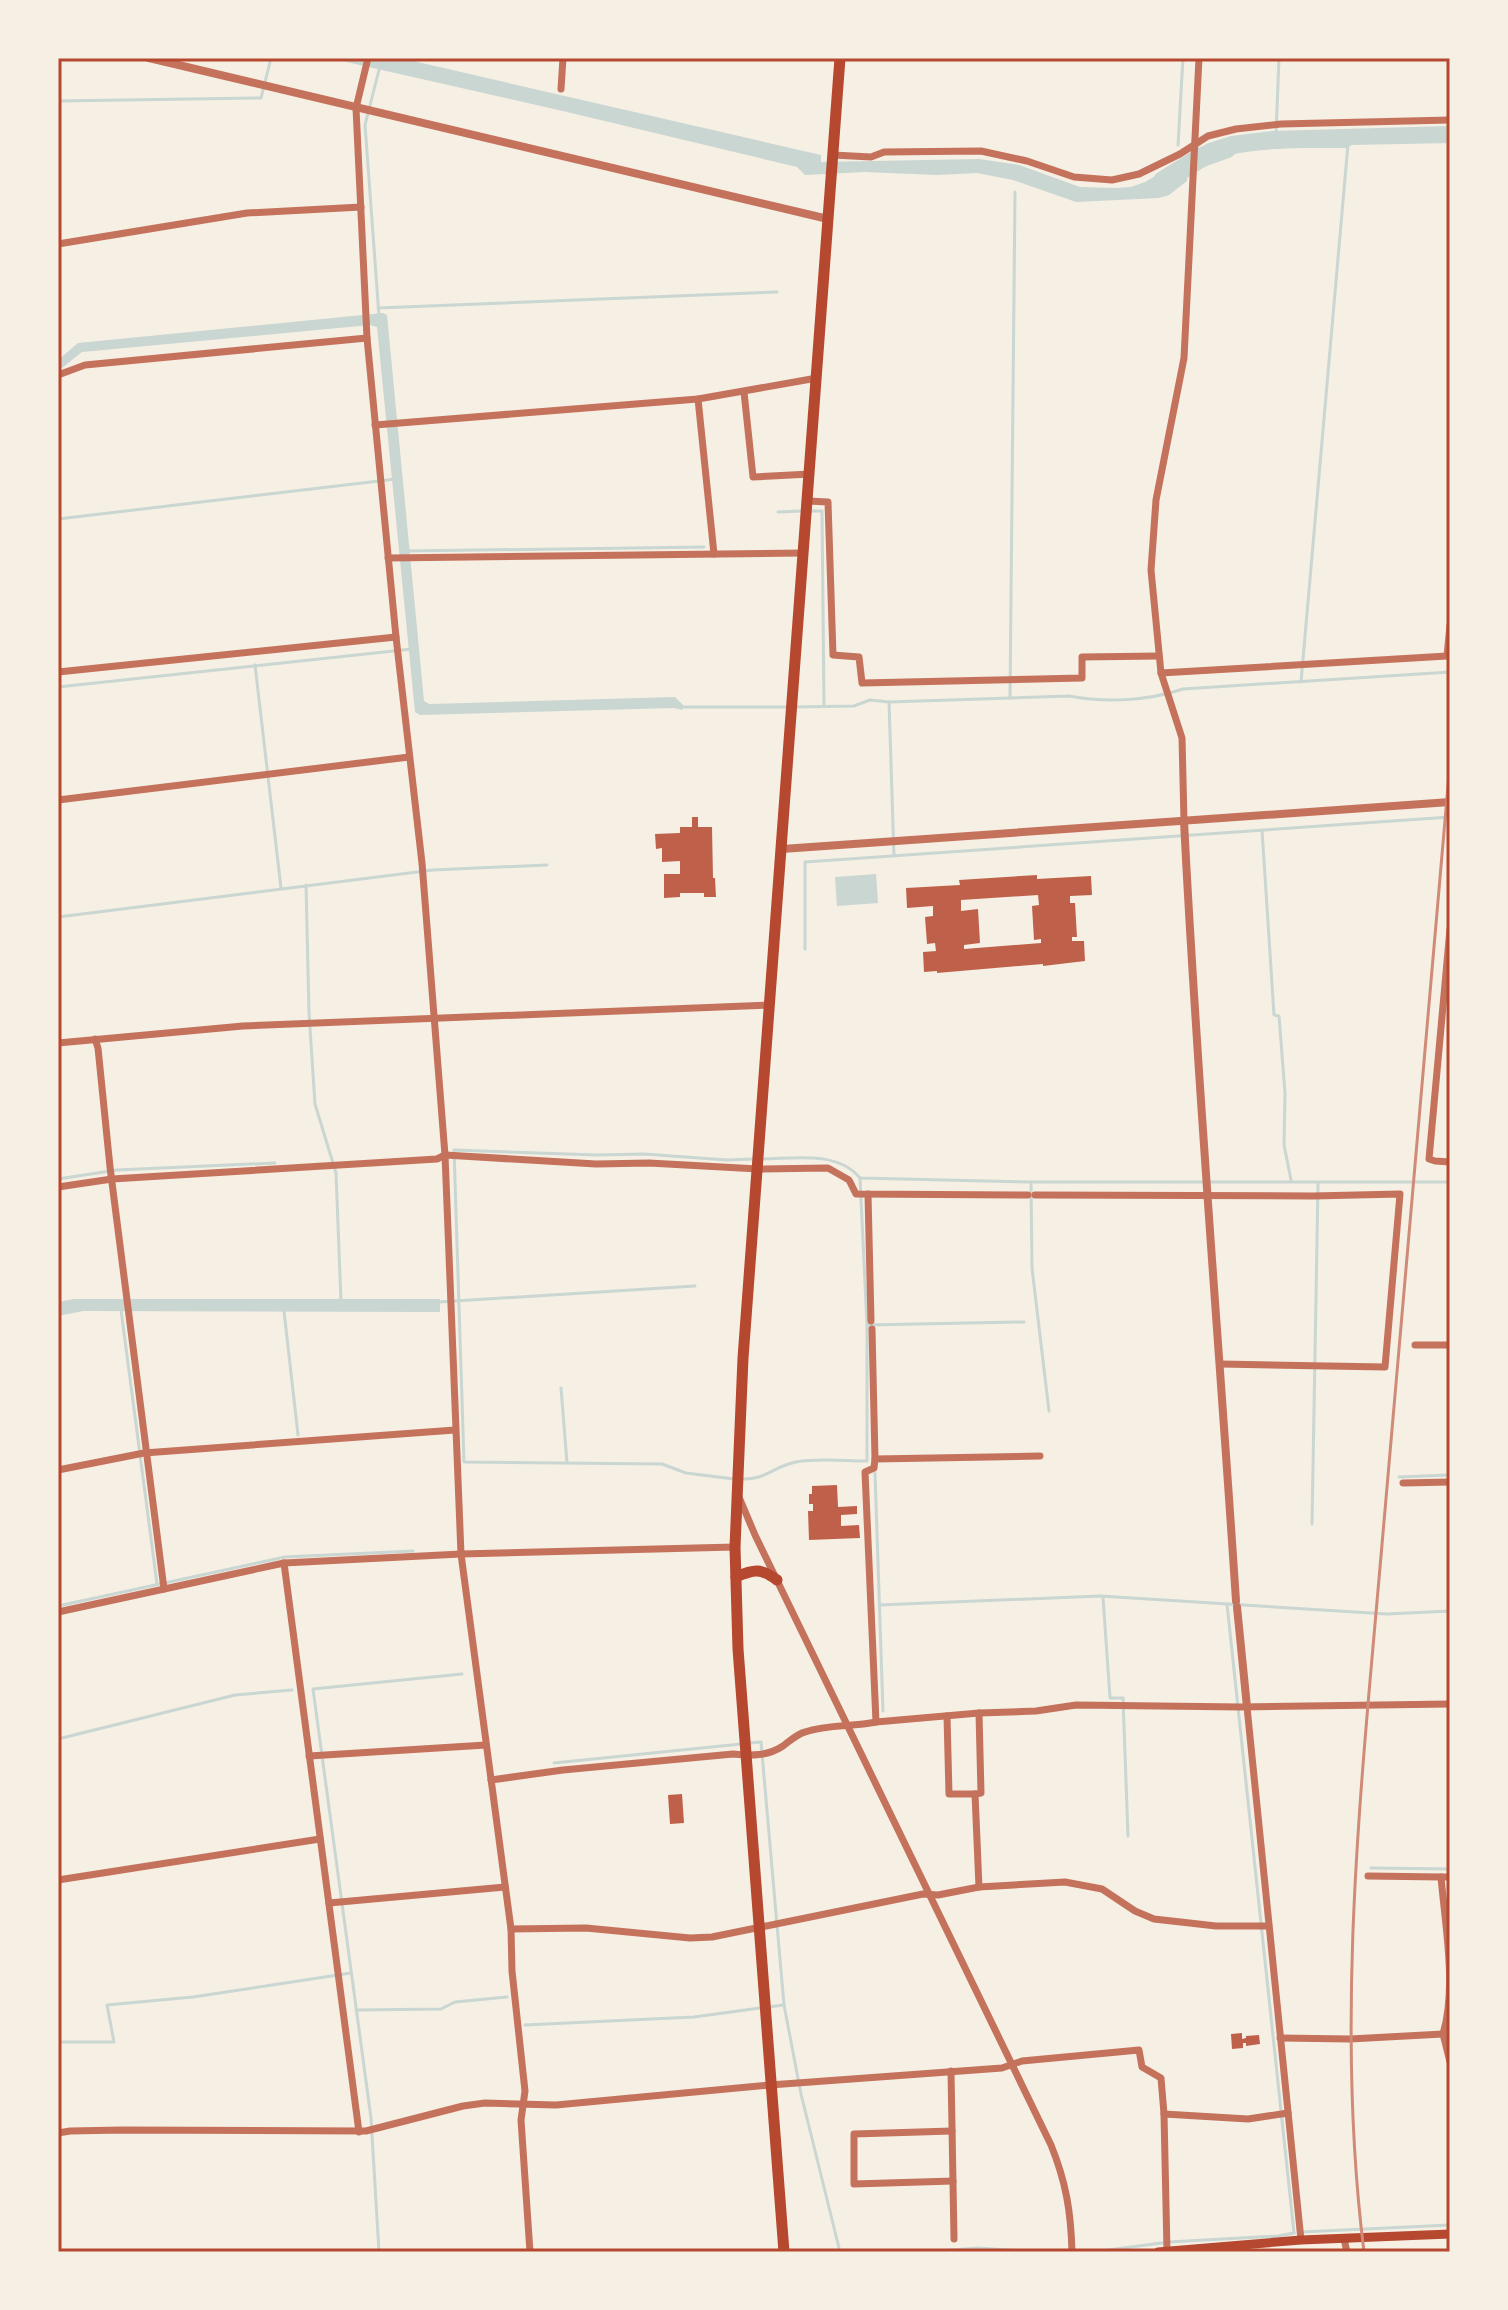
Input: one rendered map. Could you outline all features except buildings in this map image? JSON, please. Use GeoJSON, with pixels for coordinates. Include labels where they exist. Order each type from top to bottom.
{"type":"FeatureCollection","features":[{"type":"Feature","properties":{"kind":"highway"},"geometry":{"type":"LineString","coordinates":[[784,2252],[759,1928],[735,1547],[743,1358],[840,58]]}},
{"type":"Feature","properties":{"kind":"highway"},"geometry":{"type":"LineString","coordinates":[[736,1577],[751,1571],[765,1571],[777,1580]]}},
{"type":"Feature","properties":{"kind":"main road"},"geometry":{"type":"LineString","coordinates":[[1167,2248],[1229,2249],[1301,2234],[1344,2239],[1450,2234]]}},
{"type":"Feature","properties":{"kind":"street"},"geometry":{"type":"LineString","coordinates":[[149,58],[828,219]]}},
{"type":"Feature","properties":{"kind":"street"},"geometry":{"type":"LineString","coordinates":[[368,58],[361,207],[367,338],[392,558],[397,646],[422,871],[433,1018],[451,1156],[450,1302],[461,1554],[511,1929],[512,1971],[525,2091],[521,2120],[530,2252]]}},
{"type":"Feature","properties":{"kind":"street"},"geometry":{"type":"LineString","coordinates":[[561,89],[563,58]]}},
{"type":"Feature","properties":{"kind":"street"},"geometry":{"type":"LineString","coordinates":[[1199,58],[1184,358],[1156,500],[1152,556],[1153,608],[1161,673],[1182,738],[1184,821],[1206,1187],[1221,1364],[1241,1707],[1280,2038],[1283,2113],[1301,2234]]}},
{"type":"Feature","properties":{"kind":"street"},"geometry":{"type":"LineString","coordinates":[[833,155],[871,157],[884,152],[981,151],[1027,161],[1074,177],[1112,180],[1139,174],[1208,136],[1236,129],[1276,124],[1450,120]]}},
{"type":"Feature","properties":{"kind":"street"},"geometry":{"type":"LineString","coordinates":[[58,244],[247,213],[361,207]]}},
{"type":"Feature","properties":{"kind":"street"},"geometry":{"type":"LineString","coordinates":[[58,375],[85,365],[367,338]]}},
{"type":"Feature","properties":{"kind":"street"},"geometry":{"type":"LineString","coordinates":[[375,425],[698,399],[817,378]]}},
{"type":"Feature","properties":{"kind":"street"},"geometry":{"type":"LineString","coordinates":[[744,392],[753,477],[810,474]]}},
{"type":"Feature","properties":{"kind":"street"},"geometry":{"type":"LineString","coordinates":[[698,399],[714,554]]}},
{"type":"Feature","properties":{"kind":"street"},"geometry":{"type":"LineString","coordinates":[[807,507],[828,502],[833,655],[859,657],[862,683],[1082,678],[1082,657],[1159,656]]}},
{"type":"Feature","properties":{"kind":"street"},"geometry":{"type":"LineString","coordinates":[[392,558],[804,553]]}},
{"type":"Feature","properties":{"kind":"street"},"geometry":{"type":"LineString","coordinates":[[1161,673],[1447,656],[1450,625]]}},
{"type":"Feature","properties":{"kind":"street"},"geometry":{"type":"LineString","coordinates":[[58,672],[397,646]]}},
{"type":"Feature","properties":{"kind":"street"},"geometry":{"type":"LineString","coordinates":[[58,800],[409,757]]}},
{"type":"Feature","properties":{"kind":"street"},"geometry":{"type":"LineString","coordinates":[[782,849],[1450,802]]}},
{"type":"Feature","properties":{"kind":"street"},"geometry":{"type":"LineString","coordinates":[[1450,929],[1429,1159],[1450,1162]]}},
{"type":"Feature","properties":{"kind":"street"},"geometry":{"type":"LineString","coordinates":[[58,1043],[310,1022],[770,1005]]}},
{"type":"Feature","properties":{"kind":"street"},"geometry":{"type":"LineString","coordinates":[[95,1039],[130,1316],[142,1453],[163,1585]]}},
{"type":"Feature","properties":{"kind":"street"},"geometry":{"type":"LineString","coordinates":[[58,1187],[112,1174],[334,1166],[451,1156],[759,1163],[828,1168],[849,1180],[863,1194],[872,1325],[875,1459],[874,1468],[865,1472],[876,1722]]}},
{"type":"Feature","properties":{"kind":"street"},"geometry":{"type":"LineString","coordinates":[[863,1194],[1031,1195],[1206,1187],[1317,1196],[1400,1194],[1385,1367],[1221,1364]]}},
{"type":"Feature","properties":{"kind":"street"},"geometry":{"type":"LineString","coordinates":[[1415,1345],[1450,1345]]}},
{"type":"Feature","properties":{"kind":"street"},"geometry":{"type":"LineString","coordinates":[[58,1470],[142,1453],[455,1430]]}},
{"type":"Feature","properties":{"kind":"street"},"geometry":{"type":"LineString","coordinates":[[875,1459],[1040,1456]]}},
{"type":"Feature","properties":{"kind":"street"},"geometry":{"type":"LineString","coordinates":[[1403,1483],[1450,1482]]}},
{"type":"Feature","properties":{"kind":"street"},"geometry":{"type":"LineString","coordinates":[[737,1483],[777,1580],[1063,2174],[1070,2208],[1072,2250]]}},
{"type":"Feature","properties":{"kind":"street"},"geometry":{"type":"LineString","coordinates":[[58,1612],[163,1585],[284,1563],[461,1554],[735,1547]]}},
{"type":"Feature","properties":{"kind":"street"},"geometry":{"type":"LineString","coordinates":[[284,1563],[318,1755],[320,1839],[337,1902],[338,1975],[367,2131]]}},
{"type":"Feature","properties":{"kind":"street"},"geometry":{"type":"LineString","coordinates":[[491,1780],[749,1750],[767,1753],[779,1749],[803,1732],[840,1724],[1036,1711],[1076,1705],[1241,1707],[1450,1704]]}},
{"type":"Feature","properties":{"kind":"street"},"geometry":{"type":"LineString","coordinates":[[947,1716],[949,1794],[975,1794],[981,1793],[979,1713]]}},
{"type":"Feature","properties":{"kind":"street"},"geometry":{"type":"LineString","coordinates":[[318,1755],[486,1745]]}},
{"type":"Feature","properties":{"kind":"street"},"geometry":{"type":"LineString","coordinates":[[975,1794],[979,1887]]}},
{"type":"Feature","properties":{"kind":"street"},"geometry":{"type":"LineString","coordinates":[[58,1880],[320,1839]]}},
{"type":"Feature","properties":{"kind":"street"},"geometry":{"type":"LineString","coordinates":[[1368,1876],[1446,1877],[1449,1971],[1448,2022],[1443,2034],[1450,2062]]}},
{"type":"Feature","properties":{"kind":"street"},"geometry":{"type":"LineString","coordinates":[[511,1929],[586,1928],[690,1938],[712,1937],[923,1894],[1065,1882],[1102,1889],[1135,1911],[1154,1919],[1216,1926],[1265,1926]]}},
{"type":"Feature","properties":{"kind":"street"},"geometry":{"type":"LineString","coordinates":[[337,1902],[505,1887]]}},
{"type":"Feature","properties":{"kind":"street"},"geometry":{"type":"LineString","coordinates":[[1280,2038],[1350,2039],[1443,2034]]}},
{"type":"Feature","properties":{"kind":"street"},"geometry":{"type":"LineString","coordinates":[[58,2133],[122,2130],[367,2131],[485,2103],[556,2105],[1002,2068],[1022,2061],[1139,2050],[1142,2067],[1161,2078],[1167,2248]]}},
{"type":"Feature","properties":{"kind":"street"},"geometry":{"type":"LineString","coordinates":[[951,2071],[954,2239]]}},
{"type":"Feature","properties":{"kind":"street"},"geometry":{"type":"LineString","coordinates":[[1164,2114],[1248,2119],[1283,2113]]}},
{"type":"Feature","properties":{"kind":"street"},"geometry":{"type":"LineString","coordinates":[[952,2131],[854,2134],[854,2184],[953,2181]]}},
{"type":"Feature","properties":{"kind":"street"},"geometry":{"type":"LineString","coordinates":[[1344,2239],[1347,2252]]}},
{"type":"Feature","properties":{"kind":"shaded area"},"geometry":{"type":"Polygon","coordinates":[[[329,58],[400,58],[821,155],[821,162],[979,159],[1019,165],[1080,187],[1115,188],[1145,182],[1179,162],[1186,170],[1187,181],[1169,195],[1159,198],[1076,202],[1013,180],[977,173],[805,175],[797,167],[329,58]]]}},
{"type":"Feature","properties":{"kind":"shaded area"},"geometry":{"type":"Polygon","coordinates":[[[1450,126],[1450,143],[1276,149],[1207,161],[1200,154],[1206,144],[1231,136],[1272,131],[1450,126]]]}},
{"type":"Feature","properties":{"kind":"shaded area"},"geometry":{"type":"Polygon","coordinates":[[[387,315],[424,701],[429,704],[675,697],[684,706],[682,710],[420,715],[415,712],[377,327],[370,325],[82,352],[58,369],[58,360],[78,343],[387,315]]]}},
{"type":"Feature","properties":{"kind":"shaded area"},"geometry":{"type":"Polygon","coordinates":[[[876,874],[878,903],[837,906],[835,877],[876,874]]]}},
{"type":"Feature","properties":{"kind":"shaded area"},"geometry":{"type":"Polygon","coordinates":[[[74,1299],[440,1299],[440,1312],[83,1311],[58,1316],[58,1302],[74,1299]]]}},
{"type":"Feature","properties":{"kind":"waterway"},"geometry":{"type":"LineString","coordinates":[[58,101],[261,98],[271,58]]}},
{"type":"Feature","properties":{"kind":"waterway"},"geometry":{"type":"LineString","coordinates":[[1178,145],[1183,58]]}},
{"type":"Feature","properties":{"kind":"waterway"},"geometry":{"type":"LineString","coordinates":[[1276,134],[1279,58]]}},
{"type":"Feature","properties":{"kind":"waterway"},"geometry":{"type":"LineString","coordinates":[[379,70],[365,125],[379,316]]}},
{"type":"Feature","properties":{"kind":"waterway"},"geometry":{"type":"LineString","coordinates":[[1301,682],[1348,144]]}},
{"type":"Feature","properties":{"kind":"waterway"},"geometry":{"type":"LineString","coordinates":[[1163,181],[1202,157],[1227,148]]}},
{"type":"Feature","properties":{"kind":"waterway"},"geometry":{"type":"LineString","coordinates":[[1010,698],[1015,192]]}},
{"type":"Feature","properties":{"kind":"waterway"},"geometry":{"type":"LineString","coordinates":[[378,308],[777,292]]}},
{"type":"Feature","properties":{"kind":"waterway"},"geometry":{"type":"LineString","coordinates":[[58,519],[396,479]]}},
{"type":"Feature","properties":{"kind":"waterway"},"geometry":{"type":"LineString","coordinates":[[778,512],[802,511]]}},
{"type":"Feature","properties":{"kind":"waterway"},"geometry":{"type":"LineString","coordinates":[[810,511],[822,511],[824,706]]}},
{"type":"Feature","properties":{"kind":"waterway"},"geometry":{"type":"LineString","coordinates":[[407,551],[704,547]]}},
{"type":"Feature","properties":{"kind":"waterway"},"geometry":{"type":"LineString","coordinates":[[58,687],[412,649]]}},
{"type":"Feature","properties":{"kind":"waterway"},"geometry":{"type":"LineString","coordinates":[[255,665],[281,888]]}},
{"type":"Feature","properties":{"kind":"waterway"},"geometry":{"type":"LineString","coordinates":[[894,856],[889,702],[1069,696],[1126,700],[1183,689],[1450,672]]}},
{"type":"Feature","properties":{"kind":"waterway"},"geometry":{"type":"LineString","coordinates":[[794,707],[854,706],[870,700],[889,702]]}},
{"type":"Feature","properties":{"kind":"waterway"},"geometry":{"type":"LineString","coordinates":[[682,707],[787,707]]}},
{"type":"Feature","properties":{"kind":"waterway"},"geometry":{"type":"LineString","coordinates":[[805,949],[805,862],[1450,817]]}},
{"type":"Feature","properties":{"kind":"waterway"},"geometry":{"type":"LineString","coordinates":[[1262,830],[1274,1015],[1279,1016],[1285,1093],[1284,1145],[1291,1180]]}},
{"type":"Feature","properties":{"kind":"waterway"},"geometry":{"type":"LineString","coordinates":[[58,917],[433,870],[547,865]]}},
{"type":"Feature","properties":{"kind":"waterway"},"geometry":{"type":"LineString","coordinates":[[306,885],[315,1104],[336,1173],[341,1302]]}},
{"type":"Feature","properties":{"kind":"waterway"},"geometry":{"type":"LineString","coordinates":[[734,1479],[686,1473],[662,1464],[464,1462],[454,1150],[753,1159]]}},
{"type":"Feature","properties":{"kind":"waterway"},"geometry":{"type":"LineString","coordinates":[[760,1159],[827,1160],[839,1163],[860,1178],[1031,1182],[1450,1182]]}},
{"type":"Feature","properties":{"kind":"waterway"},"geometry":{"type":"LineString","coordinates":[[58,1179],[117,1170],[275,1163]]}},
{"type":"Feature","properties":{"kind":"waterway"},"geometry":{"type":"LineString","coordinates":[[742,1479],[757,1477],[796,1462],[867,1461],[867,1325],[860,1178]]}},
{"type":"Feature","properties":{"kind":"waterway"},"geometry":{"type":"LineString","coordinates":[[1031,1184],[1032,1268],[1049,1411]]}},
{"type":"Feature","properties":{"kind":"waterway"},"geometry":{"type":"LineString","coordinates":[[1312,1524],[1318,1184]]}},
{"type":"Feature","properties":{"kind":"waterway"},"geometry":{"type":"LineString","coordinates":[[439,1302],[695,1286]]}},
{"type":"Feature","properties":{"kind":"waterway"},"geometry":{"type":"LineString","coordinates":[[121,1310],[157,1584]]}},
{"type":"Feature","properties":{"kind":"waterway"},"geometry":{"type":"LineString","coordinates":[[284,1311],[298,1435]]}},
{"type":"Feature","properties":{"kind":"waterway"},"geometry":{"type":"LineString","coordinates":[[867,1325],[1024,1322]]}},
{"type":"Feature","properties":{"kind":"waterway"},"geometry":{"type":"LineString","coordinates":[[561,1388],[567,1463]]}},
{"type":"Feature","properties":{"kind":"waterway"},"geometry":{"type":"LineString","coordinates":[[875,1473],[883,1711]]}},
{"type":"Feature","properties":{"kind":"waterway"},"geometry":{"type":"LineString","coordinates":[[1399,1477],[1450,1475]]}},
{"type":"Feature","properties":{"kind":"waterway"},"geometry":{"type":"LineString","coordinates":[[58,1606],[285,1557],[413,1551]]}},
{"type":"Feature","properties":{"kind":"waterway"},"geometry":{"type":"LineString","coordinates":[[879,1605],[1100,1596],[1387,1614],[1450,1611]]}},
{"type":"Feature","properties":{"kind":"waterway"},"geometry":{"type":"LineString","coordinates":[[1103,1597],[1110,1698],[1123,1698],[1128,1836]]}},
{"type":"Feature","properties":{"kind":"waterway"},"geometry":{"type":"LineString","coordinates":[[1227,1604],[1294,2233]]}},
{"type":"Feature","properties":{"kind":"waterway"},"geometry":{"type":"LineString","coordinates":[[379,2252],[371,2118],[313,1689],[462,1674]]}},
{"type":"Feature","properties":{"kind":"waterway"},"geometry":{"type":"LineString","coordinates":[[58,1739],[235,1695],[292,1690]]}},
{"type":"Feature","properties":{"kind":"waterway"},"geometry":{"type":"LineString","coordinates":[[749,1743],[761,1742],[784,2005],[801,2094],[840,2252]]}},
{"type":"Feature","properties":{"kind":"waterway"},"geometry":{"type":"LineString","coordinates":[[554,1763],[741,1744]]}},
{"type":"Feature","properties":{"kind":"waterway"},"geometry":{"type":"LineString","coordinates":[[1371,1868],[1450,1869]]}},
{"type":"Feature","properties":{"kind":"waterway"},"geometry":{"type":"LineString","coordinates":[[58,2042],[114,2042],[107,2005],[193,1997],[351,1973]]}},
{"type":"Feature","properties":{"kind":"waterway"},"geometry":{"type":"LineString","coordinates":[[356,2010],[441,2009],[455,2002],[507,1997]]}},
{"type":"Feature","properties":{"kind":"waterway"},"geometry":{"type":"LineString","coordinates":[[768,2007],[784,2005]]}},
{"type":"Feature","properties":{"kind":"waterway"},"geometry":{"type":"LineString","coordinates":[[525,2025],[694,2017],[760,2008]]}},
{"type":"Feature","properties":{"kind":"waterway"},"geometry":{"type":"LineString","coordinates":[[1302,2232],[1450,2225]]}},
{"type":"Feature","properties":{"kind":"waterway"},"geometry":{"type":"LineString","coordinates":[[1093,2252],[1169,2242],[1294,2233]]}},
{"type":"Feature","properties":{"kind":"waterway"},"geometry":{"type":"LineString","coordinates":[[925,2252],[978,2248],[1038,2252]]}},
{"type":"Feature","properties":{"kind":"railway"},"geometry":{"type":"LineString","coordinates":[[1364,2252],[1352,2078],[1351,1991],[1359,1817],[1450,763]]}}]}
